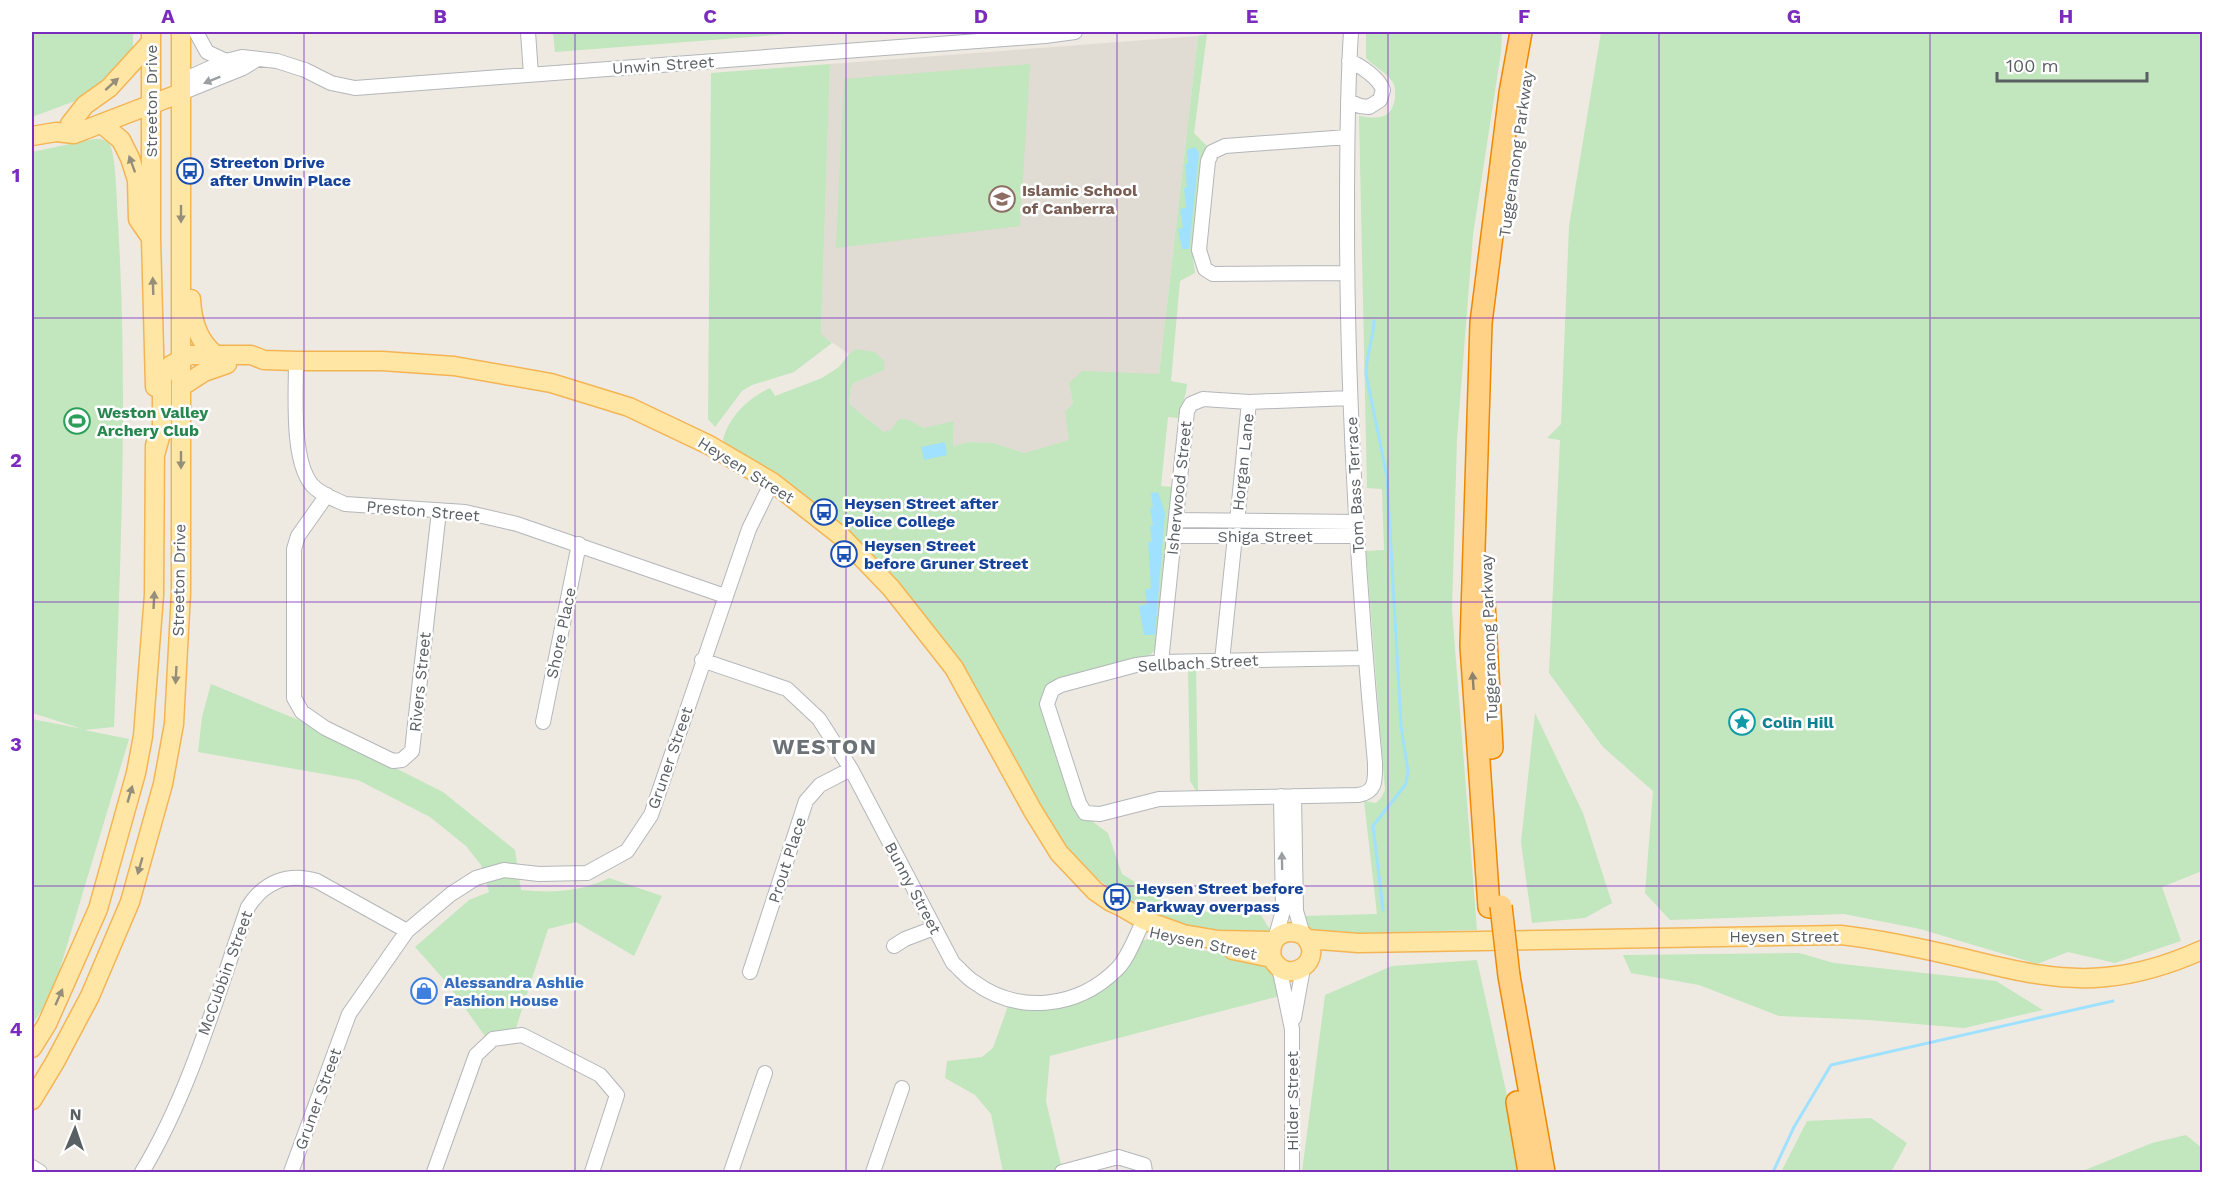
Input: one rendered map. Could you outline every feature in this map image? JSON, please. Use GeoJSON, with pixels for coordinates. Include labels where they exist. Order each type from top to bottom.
{"type":"FeatureCollection","features":[{"type":"Feature","properties":{"kind":"highway","name":"Tuggeranong Parkway"},"geometry":{"type":"LineString","coordinates":[[1521,32],[1510,93],[1481,323],[1471,646],[1495,907],[1529,1173]]}},
{"type":"Feature","properties":{"kind":"highway","name":"Tuggeranong Parkway"},"geometry":{"type":"LineString","coordinates":[[1495,907],[1484,594],[1495,319],[1523,90],[1534,32]]}},
{"type":"Feature","properties":{"kind":"highway","name":"Tuggeranong Parkway"},"geometry":{"type":"LineString","coordinates":[[1503,976],[1544,1173]]}},
{"type":"Feature","properties":{"kind":"main road","name":"Streeton Drive"},"geometry":{"type":"LineString","coordinates":[[32,1100],[90,996],[130,902],[163,784],[174,724],[181,592],[182,32]]}},
{"type":"Feature","properties":{"kind":"main road","name":"Streeton Drive"},"geometry":{"type":"LineString","coordinates":[[32,1048],[47,1024],[98,909],[136,773],[144,724],[154,595],[152,37]]}},
{"type":"Feature","properties":{"kind":"main road"},"geometry":{"type":"LineString","coordinates":[[63,128],[85,105],[109,88],[152,37]]}},
{"type":"Feature","properties":{"kind":"main road"},"geometry":{"type":"LineString","coordinates":[[32,136],[63,128],[181,87]]}},
{"type":"Feature","properties":{"kind":"main road"},"geometry":{"type":"LineString","coordinates":[[63,128],[74,134],[102,124],[151,99]]}},
{"type":"Feature","properties":{"kind":"main road"},"geometry":{"type":"LineString","coordinates":[[102,124],[121,140],[130,158],[137,180],[138,219],[152,238]]}},
{"type":"Feature","properties":{"kind":"main road"},"geometry":{"type":"LineString","coordinates":[[181,244],[190,272],[192,316],[208,349],[222,360],[181,387]]}},
{"type":"Feature","properties":{"kind":"main road"},"geometry":{"type":"LineString","coordinates":[[154,327],[162,347],[181,359],[166,370],[162,379],[162,430],[155,455]]}},
{"type":"Feature","properties":{"kind":"main road","name":"Heysen Street"},"geometry":{"type":"LineString","coordinates":[[181,359],[190,364],[222,360],[251,364],[264,360],[382,361],[493,371],[551,383],[629,407],[709,445],[771,482],[841,536],[891,588],[954,668],[1059,853],[1090,886],[1110,902],[1116,912],[1142,925],[1199,945],[1275,951],[1291,971],[1358,943]]}},
{"type":"Feature","properties":{"kind":"main road","name":"Heysen Street"},"geometry":{"type":"LineString","coordinates":[[1275,951],[1288,931],[1305,937],[1358,943],[1841,935],[1895,942],[2013,971],[2069,978],[2106,978],[2130,974],[2182,959],[2202,950]]}},
{"type":"Feature","properties":{"kind":"main road"},"geometry":{"type":"LineString","coordinates":[[1305,937],[1311,947],[1306,964]]}},
{"type":"Feature","properties":{"kind":"street"},"geometry":{"type":"LineString","coordinates":[[196,32],[207,52],[226,62]]}},
{"type":"Feature","properties":{"kind":"street"},"geometry":{"type":"LineString","coordinates":[[528,32],[531,75]]}},
{"type":"Feature","properties":{"kind":"street","name":"Unwin Street"},"geometry":{"type":"LineString","coordinates":[[181,87],[226,62],[242,57],[277,61],[305,70],[331,83],[355,88],[984,36],[1075,32]]}},
{"type":"Feature","properties":{"kind":"street","name":"Tom Bass Terrace"},"geometry":{"type":"LineString","coordinates":[[1288,796],[1358,795],[1369,792],[1374,787],[1356,529],[1350,398],[1347,137],[1350,32]]}},
{"type":"Feature","properties":{"kind":"street"},"geometry":{"type":"LineString","coordinates":[[181,87],[243,68],[256,60]]}},
{"type":"Feature","properties":{"kind":"street"},"geometry":{"type":"LineString","coordinates":[[1348,100],[1360,106],[1370,107],[1380,100],[1383,90],[1376,78],[1349,61]]}},
{"type":"Feature","properties":{"kind":"street"},"geometry":{"type":"LineString","coordinates":[[1347,137],[1225,146],[1212,152],[1208,161],[1199,250],[1205,269],[1213,274],[1347,273]]}},
{"type":"Feature","properties":{"kind":"street","name":"Preston Street"},"geometry":{"type":"LineString","coordinates":[[296,361],[297,440],[301,462],[312,484],[327,495],[345,504],[475,514],[517,524],[725,596]]}},
{"type":"Feature","properties":{"kind":"street","name":"Isherwood Street"},"geometry":{"type":"LineString","coordinates":[[1161,662],[1187,411],[1191,404],[1203,399],[1250,402],[1350,398]]}},
{"type":"Feature","properties":{"kind":"street","name":"Horgan Lane"},"geometry":{"type":"LineString","coordinates":[[1222,661],[1250,402]]}},
{"type":"Feature","properties":{"kind":"street","name":"Gruner Street"},"geometry":{"type":"LineString","coordinates":[[291,1173],[349,1014],[407,931],[451,894],[476,878],[504,870],[540,874],[588,873],[627,850],[651,815],[702,660],[749,529],[771,482]]}},
{"type":"Feature","properties":{"kind":"street","name":"Rivers Street"},"geometry":{"type":"LineString","coordinates":[[327,495],[298,536],[294,549],[294,698],[302,712],[325,728],[393,761],[402,760],[412,751],[439,511]]}},
{"type":"Feature","properties":{"kind":"street","name":"Shiga Street"},"geometry":{"type":"LineString","coordinates":[[1176,520],[1236,529]]}},
{"type":"Feature","properties":{"kind":"street","name":"Shiga Street"},"geometry":{"type":"LineString","coordinates":[[1174,536],[1236,529],[1356,529]]}},
{"type":"Feature","properties":{"kind":"street","name":"Shore Place"},"geometry":{"type":"LineString","coordinates":[[543,722],[579,544]]}},
{"type":"Feature","properties":{"kind":"street","name":"Sellbach Street"},"geometry":{"type":"LineString","coordinates":[[1288,796],[1159,799],[1100,814],[1085,813],[1079,803],[1047,704],[1052,690],[1061,685],[1136,665],[1161,662],[1365,658]]}},
{"type":"Feature","properties":{"kind":"street","name":"Bunny Street"},"geometry":{"type":"LineString","coordinates":[[702,660],[787,689],[819,719],[851,769],[953,963],[974,982],[1005,999],[1035,1005],[1064,1001],[1088,992],[1119,968],[1142,925]]}},
{"type":"Feature","properties":{"kind":"street","name":"Prout Place"},"geometry":{"type":"LineString","coordinates":[[750,972],[806,801],[820,785],[851,769]]}},
{"type":"Feature","properties":{"kind":"street"},"geometry":{"type":"LineString","coordinates":[[1288,796],[1296,911],[1305,937]]}},
{"type":"Feature","properties":{"kind":"street"},"geometry":{"type":"LineString","coordinates":[[1275,951],[1283,911],[1288,796]]}},
{"type":"Feature","properties":{"kind":"street","name":"McCubbin Street"},"geometry":{"type":"LineString","coordinates":[[142,1173],[156,1150],[178,1101],[248,907],[259,892],[288,877],[307,878],[407,931]]}},
{"type":"Feature","properties":{"kind":"street"},"geometry":{"type":"LineString","coordinates":[[894,946],[905,939],[934,928]]}},
{"type":"Feature","properties":{"kind":"street","name":"Hilder Street"},"geometry":{"type":"LineString","coordinates":[[1275,951],[1292,1029]]}},
{"type":"Feature","properties":{"kind":"street","name":"Hilder Street"},"geometry":{"type":"LineString","coordinates":[[1292,1173],[1292,1029],[1306,964]]}},
{"type":"Feature","properties":{"kind":"street"},"geometry":{"type":"LineString","coordinates":[[434,1173],[476,1055],[493,1040],[522,1035],[600,1075],[617,1095],[592,1173]]}},
{"type":"Feature","properties":{"kind":"street"},"geometry":{"type":"LineString","coordinates":[[731,1173],[765,1073]]}},
{"type":"Feature","properties":{"kind":"street"},"geometry":{"type":"LineString","coordinates":[[873,1173],[902,1088]]}},
{"type":"Feature","properties":{"kind":"street"},"geometry":{"type":"LineString","coordinates":[[1062,1173],[1118,1157],[1144,1165],[1145,1173]]}},
{"type":"Feature","properties":{"kind":"street"},"geometry":{"type":"LineString","coordinates":[[32,1167],[40,1173]]}},
{"type":"Feature","properties":{"kind":"shaded area","name":"Islamic School of Canberra"},"geometry":{"type":"Polygon","coordinates":[[[1198,36],[1159,374],[1069,383],[1073,404],[1065,411],[1070,440],[1024,453],[994,443],[968,442],[953,446],[954,422],[924,428],[909,420],[884,432],[852,408],[849,404],[851,387],[854,383],[884,370],[857,349],[849,354],[821,335],[830,64],[1198,36]]]}},
{"type":"Feature","properties":{"kind":"green space"},"geometry":{"type":"Polygon","coordinates":[[[32,32],[133,32],[133,56],[86,97],[32,117],[32,32]]]}},
{"type":"Feature","properties":{"kind":"green space"},"geometry":{"type":"Polygon","coordinates":[[[553,32],[815,32],[555,52],[553,32]]]}},
{"type":"Feature","properties":{"kind":"green space"},"geometry":{"type":"Polygon","coordinates":[[[1366,32],[1502,32],[1501,52],[1473,235],[1457,439],[1452,610],[1477,930],[1322,934],[1306,927],[1302,916],[1377,914],[1364,801],[1376,803],[1385,790],[1366,551],[1384,550],[1382,489],[1367,488],[1359,116],[1372,118],[1387,114],[1391,111],[1395,91],[1394,84],[1388,77],[1366,58],[1366,32]]]}},
{"type":"Feature","properties":{"kind":"green space"},"geometry":{"type":"Polygon","coordinates":[[[1601,32],[2202,32],[2202,871],[2162,887],[2181,941],[2115,963],[2068,952],[2037,964],[1920,929],[1844,914],[1670,920],[1645,893],[1653,791],[1603,747],[1549,673],[1560,440],[1547,438],[1561,424],[1569,226],[1601,32]]]}},
{"type":"Feature","properties":{"kind":"green space"},"geometry":{"type":"Polygon","coordinates":[[[1207,34],[1194,133],[1207,146],[1193,256],[1195,273],[1180,281],[1171,381],[1187,384],[1179,418],[1168,417],[1161,486],[1172,487],[1157,648],[1149,656],[1044,694],[1085,816],[1108,833],[1122,874],[1158,896],[1185,907],[1233,915],[1261,915],[1270,930],[1260,934],[1204,931],[1165,921],[1125,901],[1096,877],[1062,842],[973,684],[899,585],[727,446],[723,440],[735,416],[755,397],[770,388],[775,396],[822,378],[839,367],[856,349],[875,352],[884,361],[884,370],[854,383],[851,387],[849,404],[884,432],[891,430],[899,419],[909,420],[924,428],[954,421],[953,446],[968,442],[994,443],[1024,453],[1069,440],[1065,411],[1073,404],[1069,383],[1082,371],[1159,374],[1198,36],[1207,34]]]}},
{"type":"Feature","properties":{"kind":"green space"},"geometry":{"type":"Polygon","coordinates":[[[830,64],[821,334],[832,343],[794,372],[752,385],[742,391],[715,427],[708,419],[711,73],[830,64]]]}},
{"type":"Feature","properties":{"kind":"green space"},"geometry":{"type":"Polygon","coordinates":[[[1030,64],[1020,226],[836,248],[844,79],[1030,64]]]}},
{"type":"Feature","properties":{"kind":"green space","name":"Weston Valley Archery Club"},"geometry":{"type":"Polygon","coordinates":[[[94,139],[103,140],[110,145],[115,170],[123,348],[122,474],[114,727],[84,730],[129,739],[53,992],[32,1025],[32,719],[83,729],[32,713],[32,152],[94,139]]]}},
{"type":"Feature","properties":{"kind":"green space"},"geometry":{"type":"Polygon","coordinates":[[[1188,666],[1196,666],[1198,794],[1190,781],[1188,666]]]}},
{"type":"Feature","properties":{"kind":"green space"},"geometry":{"type":"Polygon","coordinates":[[[211,684],[306,723],[443,792],[515,850],[521,890],[566,890],[598,883],[609,878],[662,896],[634,956],[576,922],[548,929],[515,1031],[487,1039],[447,983],[415,947],[469,900],[489,892],[481,865],[466,846],[430,817],[358,780],[198,752],[202,717],[211,684]]]}},
{"type":"Feature","properties":{"kind":"green space"},"geometry":{"type":"Polygon","coordinates":[[[1535,713],[1583,813],[1612,903],[1585,918],[1532,923],[1521,842],[1535,713]]]}},
{"type":"Feature","properties":{"kind":"green space"},"geometry":{"type":"Polygon","coordinates":[[[1151,938],[1164,939],[1188,948],[1225,954],[1261,953],[1269,957],[1283,995],[1050,1056],[1046,1101],[1062,1169],[1047,1172],[1003,1172],[991,1114],[975,1095],[945,1078],[947,1061],[982,1057],[993,1048],[1008,1006],[1053,1008],[1071,1005],[1103,990],[1116,978],[1142,941],[1151,938]]]}},
{"type":"Feature","properties":{"kind":"green space"},"geometry":{"type":"Polygon","coordinates":[[[1799,953],[1834,963],[1996,981],[2043,1010],[1964,1028],[1869,1020],[1779,1016],[1699,985],[1631,973],[1623,955],[1799,953]]]}},
{"type":"Feature","properties":{"kind":"green space"},"geometry":{"type":"Polygon","coordinates":[[[1477,960],[1524,1172],[1302,1172],[1325,995],[1392,966],[1477,960]]]}},
{"type":"Feature","properties":{"kind":"green space"},"geometry":{"type":"Polygon","coordinates":[[[1871,1118],[1907,1143],[1891,1172],[1781,1172],[1807,1121],[1871,1118]]]}},
{"type":"Feature","properties":{"kind":"green space"},"geometry":{"type":"Polygon","coordinates":[[[2186,1135],[2202,1148],[2202,1172],[2080,1172],[2152,1143],[2186,1135]]]}},
{"type":"Feature","properties":{"kind":"water"},"geometry":{"type":"Polygon","coordinates":[[[1195,147],[1199,153],[1189,249],[1182,249],[1178,229],[1183,228],[1180,209],[1186,208],[1185,164],[1188,163],[1187,150],[1195,147]]]}},
{"type":"Feature","properties":{"kind":"water"},"geometry":{"type":"Polygon","coordinates":[[[945,442],[947,455],[924,460],[921,447],[945,442]]]}},
{"type":"Feature","properties":{"kind":"water"},"geometry":{"type":"Polygon","coordinates":[[[1158,492],[1165,513],[1155,635],[1144,635],[1139,606],[1147,604],[1145,590],[1151,588],[1148,542],[1152,542],[1151,493],[1158,492]]]}},
{"type":"Feature","properties":{"kind":"waterway"},"geometry":{"type":"LineString","coordinates":[[1374,321],[1366,374],[1387,477],[1401,726],[1408,771],[1406,784],[1373,826],[1383,910]]}},
{"type":"Feature","properties":{"kind":"waterway"},"geometry":{"type":"LineString","coordinates":[[1773,1172],[1794,1127],[1831,1065],[2113,1001]]}},
{"type":"Feature","properties":{"kind":"place","name":"Streeton Drive after Unwin Place"},"geometry":{"type":"Point","coordinates":[190,171]}},
{"type":"Feature","properties":{"kind":"place","name":"Islamic School of Canberra"},"geometry":{"type":"Point","coordinates":[1002,199]}},
{"type":"Feature","properties":{"kind":"place","name":"Weston Valley Archery Club"},"geometry":{"type":"Point","coordinates":[77,421]}},
{"type":"Feature","properties":{"kind":"place","name":"Heysen Street after Police College"},"geometry":{"type":"Point","coordinates":[824,512]}},
{"type":"Feature","properties":{"kind":"place","name":"Heysen Street before Gruner Street"},"geometry":{"type":"Point","coordinates":[844,554]}},
{"type":"Feature","properties":{"kind":"place","name":"Colin Hill"},"geometry":{"type":"Point","coordinates":[1742,722]}},
{"type":"Feature","properties":{"kind":"place","name":"Heysen Street before Parkway overpass"},"geometry":{"type":"Point","coordinates":[1117,897]}},
{"type":"Feature","properties":{"kind":"place","name":"Alessandra Ashlie Fashion House"},"geometry":{"type":"Point","coordinates":[424,991]}},
{"type":"Feature","properties":{"kind":"district","name":"WESTON"},"geometry":{"type":"Point","coordinates":[825,746]}}]}
